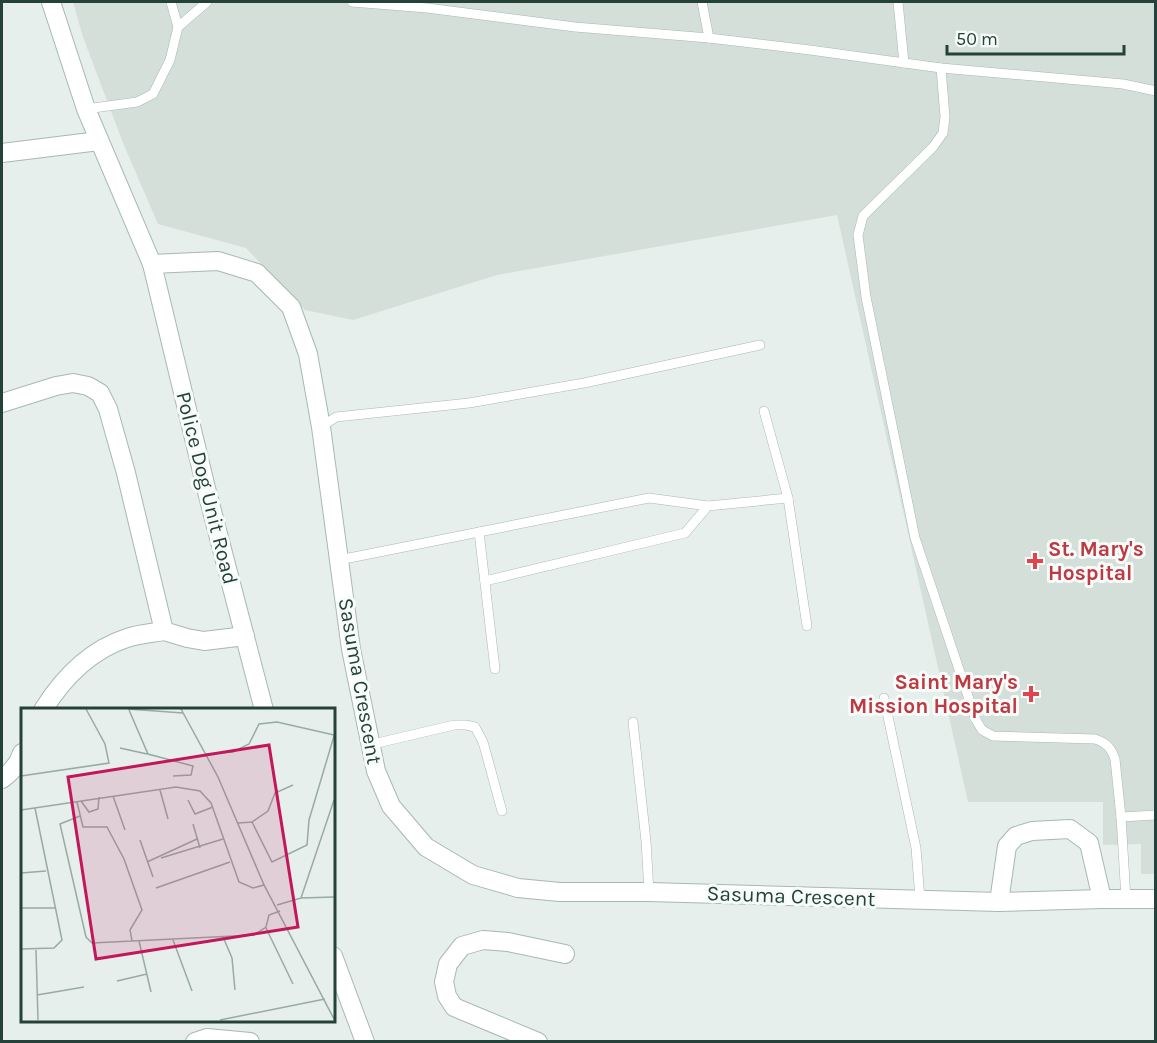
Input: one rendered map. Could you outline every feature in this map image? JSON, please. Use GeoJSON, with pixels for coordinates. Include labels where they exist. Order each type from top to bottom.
{"type":"FeatureCollection","features":[{"type":"Feature","properties":{"kind":"street"},"geometry":{"type":"LineString","coordinates":[[51,2],[86,109],[152,264]]}},
{"type":"Feature","properties":{"kind":"street"},"geometry":{"type":"LineString","coordinates":[[2,153],[99,141]]}},
{"type":"Feature","properties":{"kind":"street","name":"Sasuma Crescent"},"geometry":{"type":"LineString","coordinates":[[152,264],[218,261],[257,273],[291,307],[308,354],[321,427],[351,650],[369,745],[376,771],[391,806],[426,847],[472,875],[518,888],[560,892],[649,892],[999,902],[1155,899]]}},
{"type":"Feature","properties":{"kind":"street","name":"Police Dog Unit Road"},"geometry":{"type":"LineString","coordinates":[[152,264],[206,488],[263,708]]}},
{"type":"Feature","properties":{"kind":"street"},"geometry":{"type":"LineString","coordinates":[[2,403],[73,383],[88,386],[100,393],[108,409],[126,473],[164,631]]}},
{"type":"Feature","properties":{"kind":"street"},"geometry":{"type":"LineString","coordinates":[[44,708],[65,679],[93,654],[127,638],[164,631],[204,641],[244,636]]}},
{"type":"Feature","properties":{"kind":"street"},"geometry":{"type":"LineString","coordinates":[[2,778],[11,773],[21,756]]}},
{"type":"Feature","properties":{"kind":"street"},"geometry":{"type":"LineString","coordinates":[[999,902],[1007,846],[1016,836],[1032,831],[1070,829],[1089,843],[1102,899]]}},
{"type":"Feature","properties":{"kind":"street"},"geometry":{"type":"LineString","coordinates":[[538,1041],[454,1007],[447,996],[444,982],[448,964],[462,946],[483,940],[508,942],[565,954]]}},
{"type":"Feature","properties":{"kind":"street"},"geometry":{"type":"LineString","coordinates":[[334,959],[365,1041]]}},
{"type":"Feature","properties":{"kind":"street"},"geometry":{"type":"LineString","coordinates":[[195,1041],[207,1038],[250,1041]]}},
{"type":"Feature","properties":{"kind":"lane"},"geometry":{"type":"LineString","coordinates":[[86,109],[137,102],[153,94],[170,60],[178,27],[171,2]]}},
{"type":"Feature","properties":{"kind":"lane"},"geometry":{"type":"LineString","coordinates":[[178,27],[207,2]]}},
{"type":"Feature","properties":{"kind":"lane"},"geometry":{"type":"LineString","coordinates":[[352,2],[426,5],[575,27],[709,38],[941,68],[1123,84],[1155,91]]}},
{"type":"Feature","properties":{"kind":"lane"},"geometry":{"type":"LineString","coordinates":[[702,2],[709,38]]}},
{"type":"Feature","properties":{"kind":"lane"},"geometry":{"type":"LineString","coordinates":[[898,2],[904,63]]}},
{"type":"Feature","properties":{"kind":"lane"},"geometry":{"type":"LineString","coordinates":[[941,68],[945,117],[943,133],[933,147],[863,216],[858,235],[866,297],[915,538],[976,720],[982,729],[993,736],[1095,739],[1105,742],[1112,751],[1115,759],[1121,817],[1126,899]]}},
{"type":"Feature","properties":{"kind":"lane"},"geometry":{"type":"LineString","coordinates":[[321,427],[336,417],[469,403],[584,383],[760,345]]}},
{"type":"Feature","properties":{"kind":"lane"},"geometry":{"type":"LineString","coordinates":[[764,411],[788,498],[807,626]]}},
{"type":"Feature","properties":{"kind":"lane"},"geometry":{"type":"LineString","coordinates":[[339,560],[649,498],[708,506],[788,498]]}},
{"type":"Feature","properties":{"kind":"lane"},"geometry":{"type":"LineString","coordinates":[[485,581],[685,533],[708,506]]}},
{"type":"Feature","properties":{"kind":"lane"},"geometry":{"type":"LineString","coordinates":[[479,532],[495,669]]}},
{"type":"Feature","properties":{"kind":"lane"},"geometry":{"type":"LineString","coordinates":[[884,698],[916,848],[920,900]]}},
{"type":"Feature","properties":{"kind":"lane"},"geometry":{"type":"LineString","coordinates":[[633,722],[649,892]]}},
{"type":"Feature","properties":{"kind":"lane"},"geometry":{"type":"LineString","coordinates":[[369,745],[454,725],[466,724],[475,727],[483,742],[502,812]]}},
{"type":"Feature","properties":{"kind":"lane"},"geometry":{"type":"LineString","coordinates":[[1121,817],[1155,815]]}},
{"type":"Feature","properties":{"kind":"shaded area","name":"St. Mary's Hospital"},"geometry":{"type":"Polygon","coordinates":[[[73,2],[1155,2],[1155,874],[1141,874],[1141,844],[1103,845],[1103,802],[968,802],[837,215],[497,275],[353,320],[305,310],[246,248],[158,224],[123,143],[83,37],[73,2]]]}},
{"type":"Feature","properties":{"kind":"place","name":"St. Mary's Hospital"},"geometry":{"type":"Point","coordinates":[1035,561]}},
{"type":"Feature","properties":{"kind":"place","name":"Saint Mary's Mission Hospital"},"geometry":{"type":"Point","coordinates":[1031,694]}}]}
